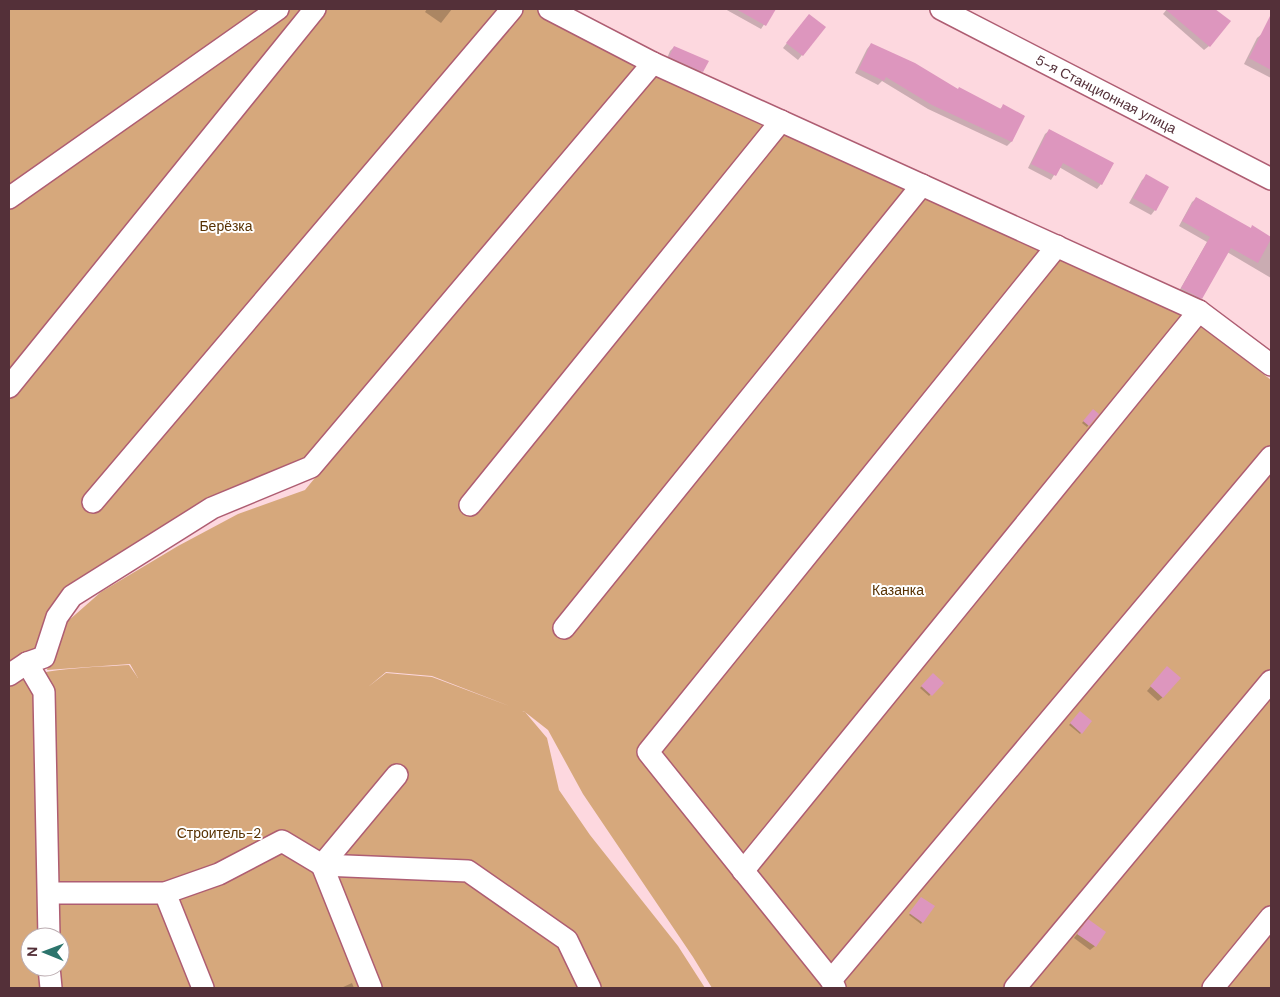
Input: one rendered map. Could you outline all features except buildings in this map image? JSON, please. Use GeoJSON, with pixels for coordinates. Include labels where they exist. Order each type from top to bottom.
{"type":"FeatureCollection","features":[{"type":"Feature","properties":{"kind":"street"},"geometry":{"type":"LineString","coordinates":[[9,198],[278,9]]}},
{"type":"Feature","properties":{"kind":"street"},"geometry":{"type":"LineString","coordinates":[[9,387],[315,9]]}},
{"type":"Feature","properties":{"kind":"street"},"geometry":{"type":"LineString","coordinates":[[93,502],[512,9]]}},
{"type":"Feature","properties":{"kind":"street"},"geometry":{"type":"LineString","coordinates":[[549,9],[653,63],[1199,311],[1271,365]]}},
{"type":"Feature","properties":{"kind":"street","name":"5-я Станционная улица"},"geometry":{"type":"LineString","coordinates":[[940,9],[1271,179]]}},
{"type":"Feature","properties":{"kind":"street"},"geometry":{"type":"LineString","coordinates":[[9,675],[27,664],[44,657],[57,618],[72,596],[212,508],[311,467],[653,63]]}},
{"type":"Feature","properties":{"kind":"street"},"geometry":{"type":"LineString","coordinates":[[470,505],[780,121]]}},
{"type":"Feature","properties":{"kind":"street"},"geometry":{"type":"LineString","coordinates":[[564,628],[922,185]]}},
{"type":"Feature","properties":{"kind":"street"},"geometry":{"type":"LineString","coordinates":[[1057,246],[648,752],[833,984],[1271,457]]}},
{"type":"Feature","properties":{"kind":"street"},"geometry":{"type":"LineString","coordinates":[[743,871],[1199,311]]}},
{"type":"Feature","properties":{"kind":"street"},"geometry":{"type":"LineString","coordinates":[[27,664],[44,692],[49,927]]}},
{"type":"Feature","properties":{"kind":"street"},"geometry":{"type":"LineString","coordinates":[[1015,988],[1271,681]]}},
{"type":"Feature","properties":{"kind":"street"},"geometry":{"type":"LineString","coordinates":[[322,865],[397,775]]}},
{"type":"Feature","properties":{"kind":"street"},"geometry":{"type":"LineString","coordinates":[[49,893],[165,893],[219,874],[282,841],[322,865],[468,871],[567,940],[590,988]]}},
{"type":"Feature","properties":{"kind":"street"},"geometry":{"type":"LineString","coordinates":[[322,865],[371,988]]}},
{"type":"Feature","properties":{"kind":"street"},"geometry":{"type":"LineString","coordinates":[[165,893],[203,988]]}},
{"type":"Feature","properties":{"kind":"street"},"geometry":{"type":"LineString","coordinates":[[1213,988],[1271,917]]}},
{"type":"Feature","properties":{"kind":"green space","name":"Берёзка"},"geometry":{"type":"Polygon","coordinates":[[[9,9],[564,9],[653,58],[294,480],[206,514],[64,606],[38,650],[9,668],[9,9]]]}},
{"type":"Feature","properties":{"kind":"green space","name":"Казанка"},"geometry":{"type":"Polygon","coordinates":[[[652,68],[1178,307],[1271,380],[1271,988],[712,988],[583,794],[548,730],[525,712],[547,738],[559,790],[590,835],[678,946],[705,988],[9,988],[9,684],[19,679],[49,671],[129,665],[138,678],[130,664],[47,670],[60,628],[101,592],[178,546],[238,514],[305,490],[652,68]],[[386,672],[368,687],[386,673],[432,677],[525,712],[432,676],[386,672]]]}},
{"type":"Feature","properties":{"kind":"park label","name":"Строитель-2"},"geometry":{"type":"Point","coordinates":[219,833]}}]}
